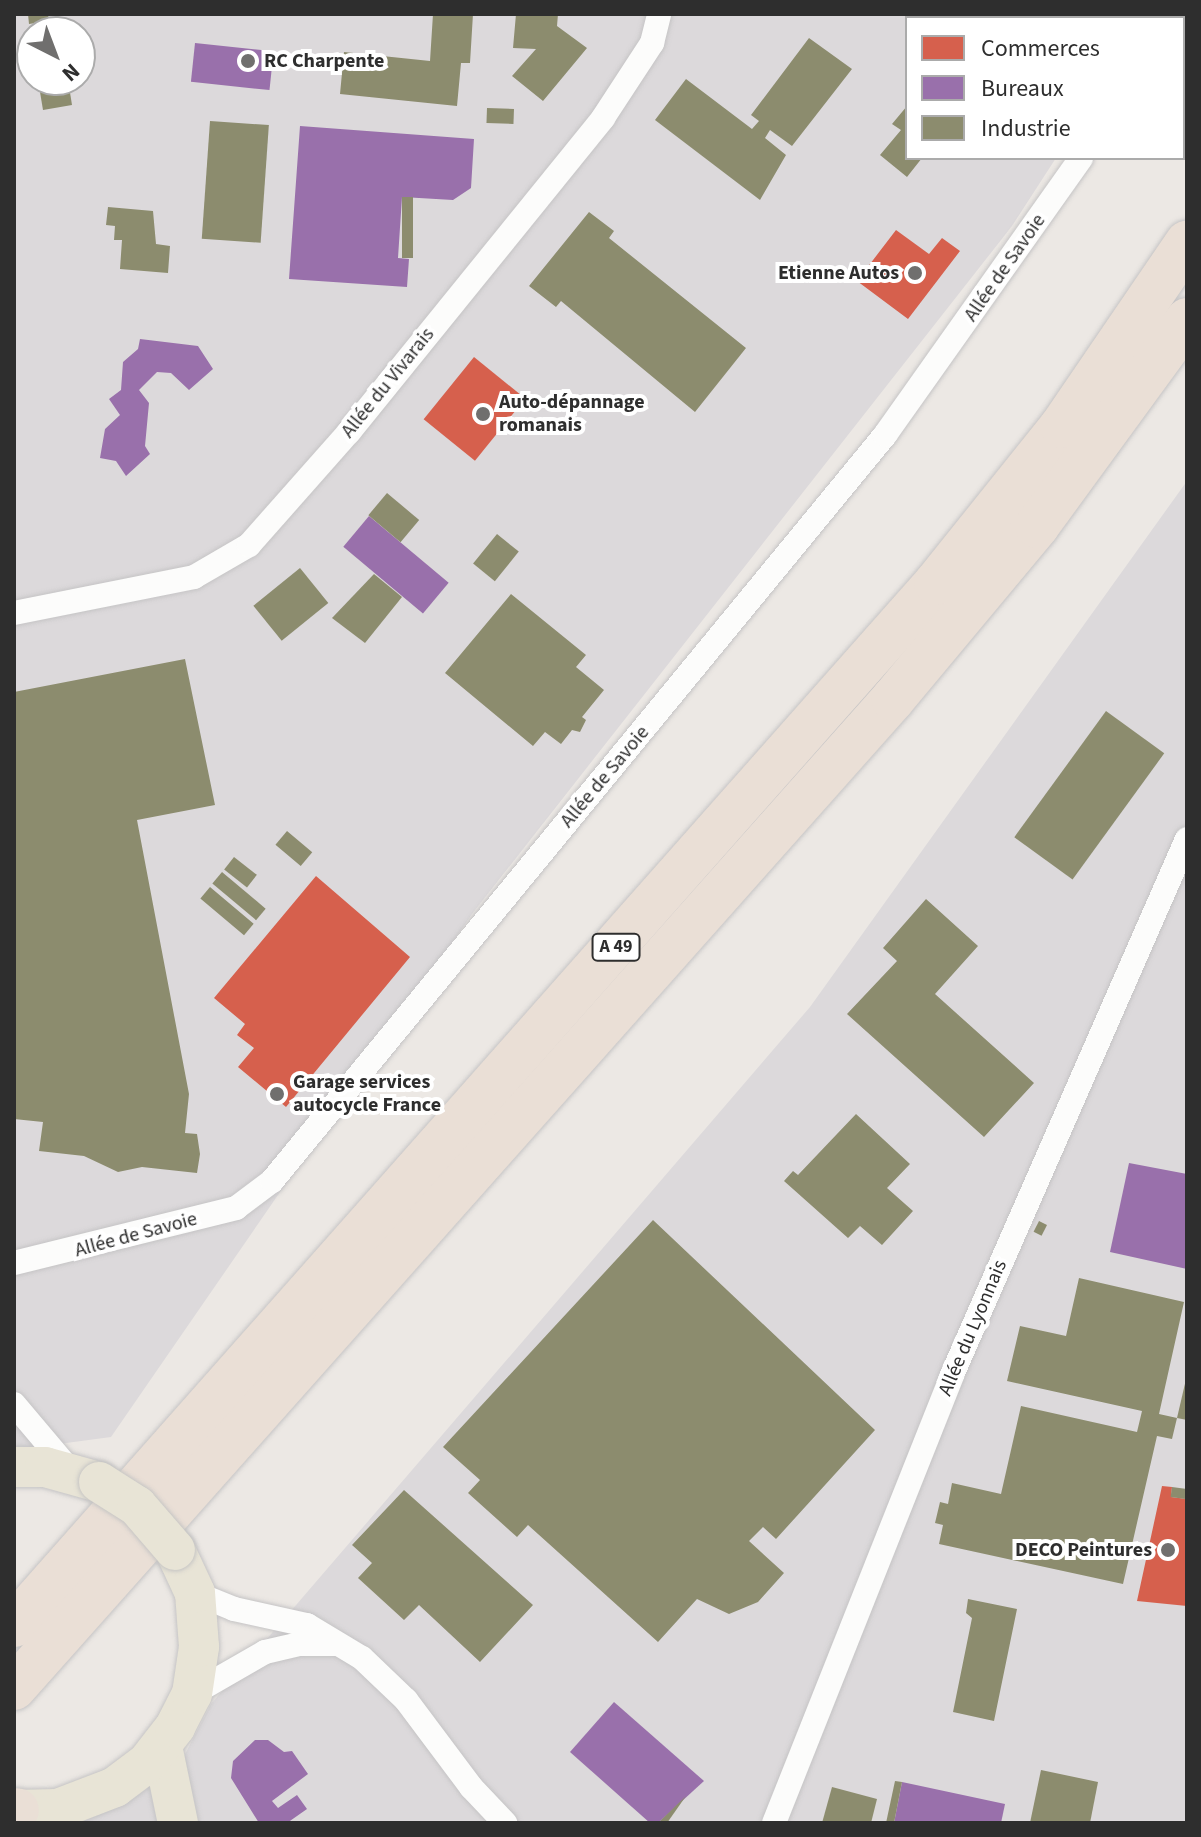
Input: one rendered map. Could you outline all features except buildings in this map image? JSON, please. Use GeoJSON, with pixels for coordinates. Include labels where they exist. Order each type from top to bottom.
{"type":"FeatureCollection","features":[{"type":"Feature","properties":{"kind":"highway","name":"A 49"},"geometry":{"type":"LineString","coordinates":[[14,1625],[936,583],[1062,426],[1187,243]]}},
{"type":"Feature","properties":{"kind":"highway","name":"A 49"},"geometry":{"type":"LineString","coordinates":[[14,1688],[893,699],[1046,514],[1187,320]]}},
{"type":"Feature","properties":{"kind":"main road"},"geometry":{"type":"LineString","coordinates":[[14,1467],[86,1478],[137,1506],[175,1550],[195,1593],[199,1647],[192,1694],[162,1746],[115,1787],[38,1813]]}},
{"type":"Feature","properties":{"kind":"main road"},"geometry":{"type":"LineString","coordinates":[[162,1746],[178,1823]]}},
{"type":"Feature","properties":{"kind":"street","name":"Allée du Vivarais"},"geometry":{"type":"LineString","coordinates":[[14,613],[194,577],[249,545],[349,432],[603,118],[652,43],[659,14]]}},
{"type":"Feature","properties":{"kind":"street","name":"Allée de Savoie"},"geometry":{"type":"LineString","coordinates":[[19,1266],[236,1208],[272,1181],[885,435],[1080,160]]}},
{"type":"Feature","properties":{"kind":"street","name":"Allée du Lyonnais"},"geometry":{"type":"LineString","coordinates":[[774,1823],[952,1375],[1187,839]]}},
{"type":"Feature","properties":{"kind":"street"},"geometry":{"type":"LineString","coordinates":[[14,1404],[86,1478]]}},
{"type":"Feature","properties":{"kind":"street"},"geometry":{"type":"LineString","coordinates":[[195,1593],[234,1609],[288,1617],[386,1678],[505,1823]]}},
{"type":"Feature","properties":{"kind":"street"},"geometry":{"type":"LineString","coordinates":[[192,1694],[265,1652],[301,1644],[335,1644]]}},
{"type":"Feature","properties":{"kind":"shaded area"},"geometry":{"type":"Polygon","coordinates":[[[14,14],[1152,14],[905,16],[905,160],[1055,160],[1012,226],[472,914],[111,1437],[14,1450],[14,14]]]}},
{"type":"Feature","properties":{"kind":"shaded area"},"geometry":{"type":"Polygon","coordinates":[[[1187,481],[1187,1823],[69,1823],[181,1762],[211,1704],[810,1007],[1187,481]]]}},
{"type":"Feature","properties":{"kind":"place","name":"RC Charpente"},"geometry":{"type":"Point","coordinates":[248,61]}},
{"type":"Feature","properties":{"kind":"place","name":"Etienne Autos"},"geometry":{"type":"Point","coordinates":[915,273]}},
{"type":"Feature","properties":{"kind":"place","name":"Auto-dépannage romanais"},"geometry":{"type":"Point","coordinates":[483,414]}},
{"type":"Feature","properties":{"kind":"place","name":"Garage services autocycle France"},"geometry":{"type":"Point","coordinates":[277,1094]}},
{"type":"Feature","properties":{"kind":"place","name":"DECO Peintures"},"geometry":{"type":"Point","coordinates":[1168,1550]}}]}
